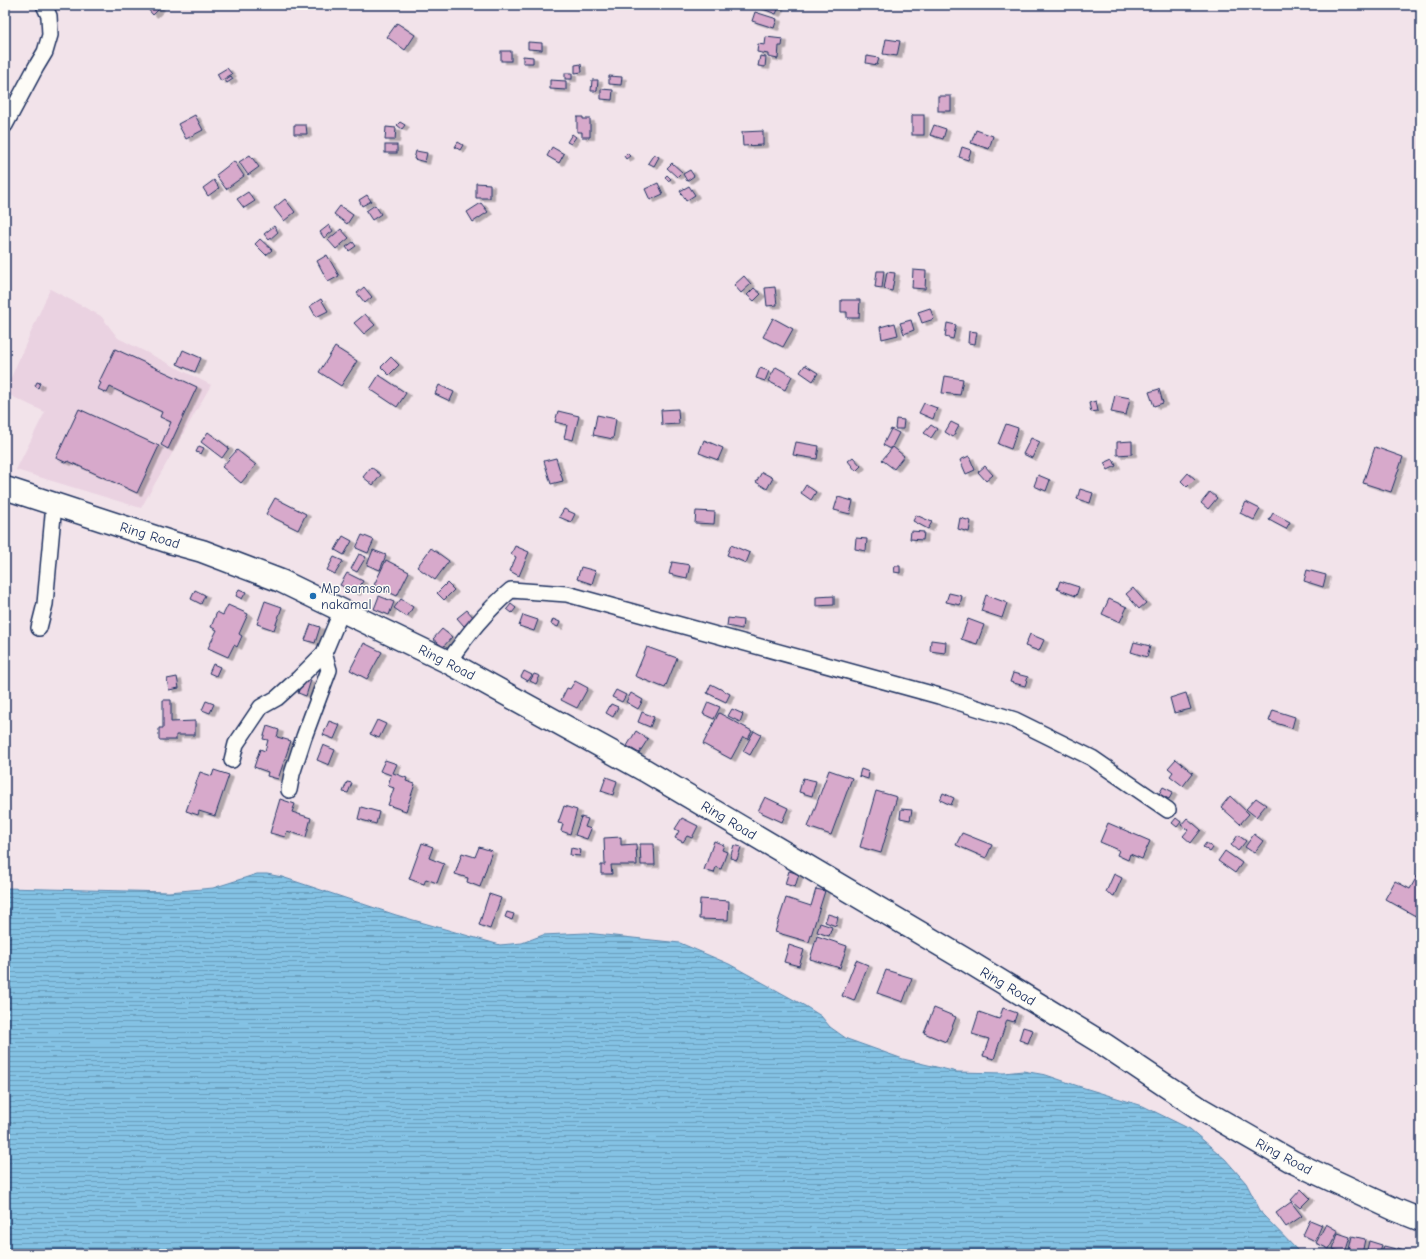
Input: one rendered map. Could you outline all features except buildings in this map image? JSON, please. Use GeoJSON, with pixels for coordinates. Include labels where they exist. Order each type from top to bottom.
{"type":"FeatureCollection","features":[{"type":"Feature","properties":{"kind":"main road","name":"Ring Road"},"geometry":{"type":"LineString","coordinates":[[5,488],[226,559],[281,580],[448,662],[646,771],[1106,1045],[1200,1108],[1293,1162],[1396,1210],[1421,1220]]}},
{"type":"Feature","properties":{"kind":"street"},"geometry":{"type":"LineString","coordinates":[[5,125],[45,52],[50,35],[48,16],[44,5]]}},
{"type":"Feature","properties":{"kind":"street"},"geometry":{"type":"LineString","coordinates":[[39,628],[45,604],[54,504]]}},
{"type":"Feature","properties":{"kind":"street"},"geometry":{"type":"LineString","coordinates":[[448,662],[469,632],[493,606],[511,590],[567,594],[939,696],[1015,720],[1092,758],[1168,810]]}},
{"type":"Feature","properties":{"kind":"street"},"geometry":{"type":"LineString","coordinates":[[232,760],[236,744],[261,707],[277,698],[324,652],[342,610]]}},
{"type":"Feature","properties":{"kind":"street"},"geometry":{"type":"LineString","coordinates":[[289,790],[299,752],[329,670],[324,652]]}},
{"type":"Feature","properties":{"kind":"shaded area"},"geometry":{"type":"Polygon","coordinates":[[[50,289],[101,316],[118,338],[211,385],[141,508],[16,470],[45,412],[5,393],[5,391],[50,289]]]}},
{"type":"Feature","properties":{"kind":"water"},"geometry":{"type":"Polygon","coordinates":[[[257,874],[282,877],[396,915],[500,945],[522,943],[543,935],[586,933],[680,943],[729,964],[805,1006],[821,1016],[830,1027],[847,1039],[903,1059],[957,1072],[1004,1073],[1023,1071],[1046,1075],[1143,1106],[1190,1129],[1225,1159],[1246,1183],[1262,1214],[1301,1254],[29,1254],[11,1249],[5,1252],[5,888],[169,892],[213,888],[257,874]]]}},
{"type":"Feature","properties":{"kind":"place","name":"Mp samson nakamal"},"geometry":{"type":"Point","coordinates":[313,596]}}]}
